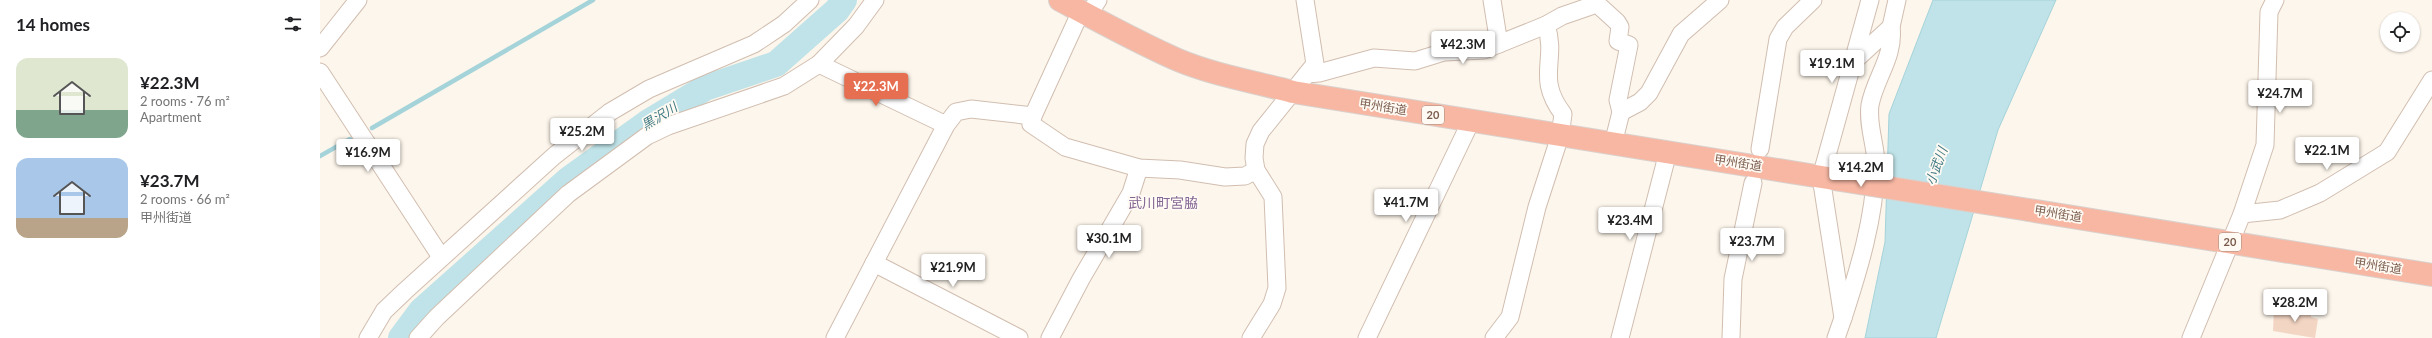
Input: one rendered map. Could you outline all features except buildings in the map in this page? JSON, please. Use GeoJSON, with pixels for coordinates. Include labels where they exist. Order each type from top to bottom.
{"type":"FeatureCollection","features":[{"type":"Feature","properties":{"kind":"highway","name":"甲州街道"},"geometry":{"type":"LineString","coordinates":[[1060,0],[1089,9],[1179,60],[1227,75],[1293,92],[2432,275]]}},
{"type":"Feature","properties":{"kind":"street"},"geometry":{"type":"LineString","coordinates":[[320,48],[358,0]]}},
{"type":"Feature","properties":{"kind":"street"},"geometry":{"type":"LineString","coordinates":[[368,338],[384,311],[554,156],[610,112],[649,89],[754,44],[784,24],[810,0]]}},
{"type":"Feature","properties":{"kind":"street"},"geometry":{"type":"LineString","coordinates":[[418,338],[437,317],[568,194],[647,136],[668,126],[784,86],[819,64],[856,26],[875,0]]}},
{"type":"Feature","properties":{"kind":"street"},"geometry":{"type":"LineString","coordinates":[[1251,338],[1272,304],[1277,288],[1273,197],[1256,170],[1255,144],[1261,131],[1315,64],[1305,0]]}},
{"type":"Feature","properties":{"kind":"street"},"geometry":{"type":"LineString","coordinates":[[1492,0],[1499,44]]}},
{"type":"Feature","properties":{"kind":"street"},"geometry":{"type":"LineString","coordinates":[[1621,112],[1640,102],[1649,93],[1681,34],[1720,0]]}},
{"type":"Feature","properties":{"kind":"street"},"geometry":{"type":"LineString","coordinates":[[1760,149],[1778,39],[1785,27],[1812,0]]}},
{"type":"Feature","properties":{"kind":"street"},"geometry":{"type":"LineString","coordinates":[[1843,318],[1828,178],[1853,62],[1870,0]]}},
{"type":"Feature","properties":{"kind":"street"},"geometry":{"type":"LineString","coordinates":[[1836,338],[1861,262],[1875,195],[1876,162],[1870,130],[1870,104],[1893,41],[1891,27],[1897,0]]}},
{"type":"Feature","properties":{"kind":"street"},"geometry":{"type":"LineString","coordinates":[[2191,338],[2242,214],[2265,145],[2269,12],[2275,0]]}},
{"type":"Feature","properties":{"kind":"street"},"geometry":{"type":"LineString","coordinates":[[1307,74],[1319,73],[1374,58],[1415,61],[1444,52],[1484,50],[1546,25],[1562,16],[1591,6],[1595,1],[1618,22],[1620,27],[1618,41],[1629,45],[1618,100],[1621,112],[1613,144]]}},
{"type":"Feature","properties":{"kind":"street"},"geometry":{"type":"LineString","coordinates":[[1089,9],[1033,116],[1031,124],[1065,147],[1139,168],[1180,170],[1225,177],[1245,176],[1256,170]]}},
{"type":"Feature","properties":{"kind":"street"},"geometry":{"type":"LineString","coordinates":[[1494,338],[1510,317],[1537,207],[1560,136],[1563,114],[1553,101],[1547,83],[1550,37],[1546,25]]}},
{"type":"Feature","properties":{"kind":"street"},"geometry":{"type":"LineString","coordinates":[[1853,62],[1891,27]]}},
{"type":"Feature","properties":{"kind":"street"},"geometry":{"type":"LineString","coordinates":[[819,64],[946,125]]}},
{"type":"Feature","properties":{"kind":"street"},"geometry":{"type":"LineString","coordinates":[[320,72],[441,258]]}},
{"type":"Feature","properties":{"kind":"street"},"geometry":{"type":"LineString","coordinates":[[2242,214],[2280,210],[2320,193],[2387,152],[2432,80]]}},
{"type":"Feature","properties":{"kind":"street"},"geometry":{"type":"LineString","coordinates":[[835,338],[946,125],[956,112],[971,108],[1033,116]]}},
{"type":"Feature","properties":{"kind":"street"},"geometry":{"type":"LineString","coordinates":[[1367,338],[1470,121]]}},
{"type":"Feature","properties":{"kind":"street"},"geometry":{"type":"LineString","coordinates":[[1620,338],[1668,152]]}},
{"type":"Feature","properties":{"kind":"street"},"geometry":{"type":"LineString","coordinates":[[1050,338],[1081,279],[1131,193],[1139,168]]}},
{"type":"Feature","properties":{"kind":"street"},"geometry":{"type":"LineString","coordinates":[[1731,338],[1733,279],[1753,183]]}},
{"type":"Feature","properties":{"kind":"street"},"geometry":{"type":"LineString","coordinates":[[874,263],[1019,338]]}},
{"type":"Feature","properties":{"kind":"water","name":"小武川"},"geometry":{"type":"Polygon","coordinates":[[[1933,0],[2056,0],[1998,130],[1936,338],[1865,338],[1885,242],[1889,114],[1933,0]]]}},
{"type":"Feature","properties":{"kind":"waterway"},"geometry":{"type":"LineString","coordinates":[[372,128],[593,0]]}},
{"type":"Feature","properties":{"kind":"waterway","name":"黒沢川"},"geometry":{"type":"LineString","coordinates":[[401,338],[421,311],[569,179],[647,123],[705,88],[776,64],[837,10],[844,0]]}},
{"type":"Feature","properties":{"kind":"waterway"},"geometry":{"type":"LineString","coordinates":[[320,156],[350,139]]}},
{"type":"Feature","properties":{"kind":"district","name":"武川町宮脇"},"geometry":{"type":"Point","coordinates":[1163,203]}}]}
